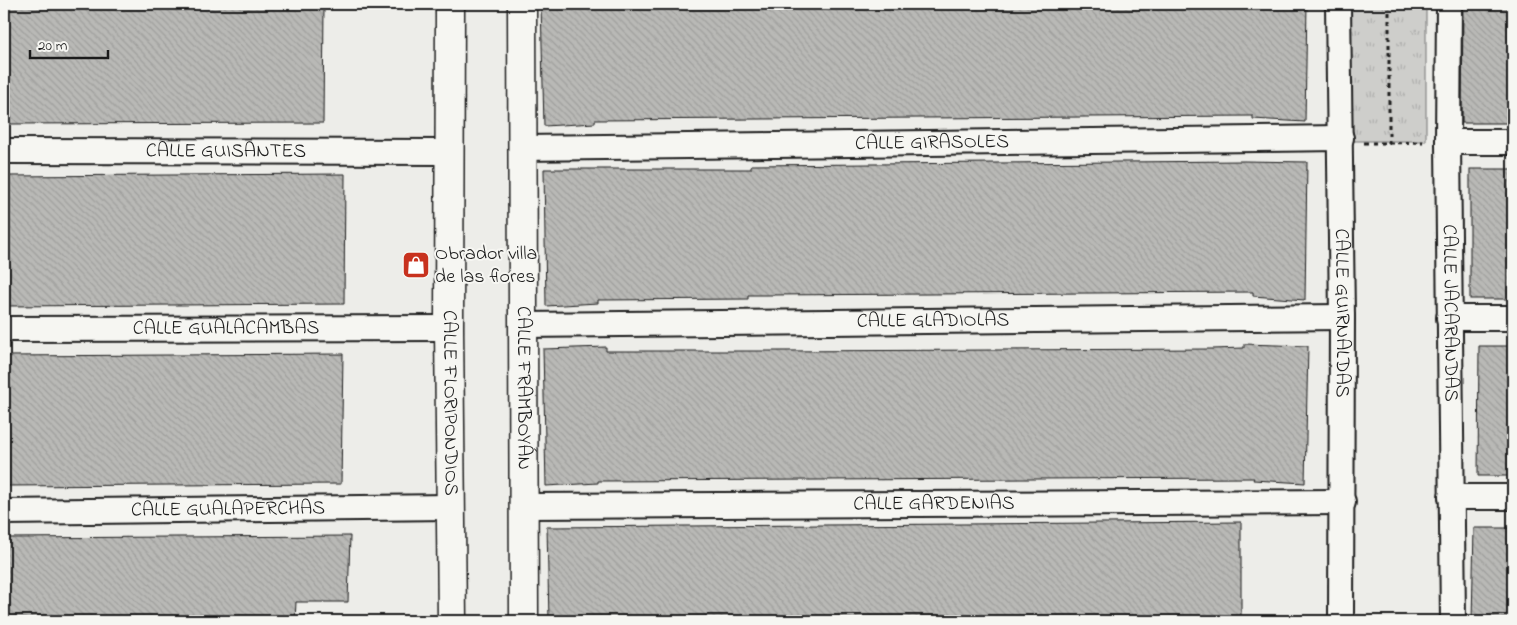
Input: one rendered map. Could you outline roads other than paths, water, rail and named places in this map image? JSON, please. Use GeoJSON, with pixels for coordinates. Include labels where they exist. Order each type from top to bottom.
{"type":"FeatureCollection","features":[{"type":"Feature","properties":{"kind":"street","name":"CALLE FLORIPONDIOS"},"geometry":{"type":"LineString","coordinates":[[450,4],[449,328],[452,621]]}},
{"type":"Feature","properties":{"kind":"street","name":"CALLE FRAMBOYÁN"},"geometry":{"type":"LineString","coordinates":[[522,4],[524,621]]}},
{"type":"Feature","properties":{"kind":"street","name":"CALLE GUIRNALDAS"},"geometry":{"type":"LineString","coordinates":[[1338,4],[1341,140],[1343,502],[1341,621]]}},
{"type":"Feature","properties":{"kind":"street","name":"CALLE JACARANDAS"},"geometry":{"type":"LineString","coordinates":[[1449,4],[1449,318],[1453,621]]}},
{"type":"Feature","properties":{"kind":"street","name":"CALLE GIRASOLES"},"geometry":{"type":"LineString","coordinates":[[522,148],[1341,140]]}},
{"type":"Feature","properties":{"kind":"street"},"geometry":{"type":"LineString","coordinates":[[1448,142],[1513,142]]}},
{"type":"Feature","properties":{"kind":"street","name":"CALLE GUISANTES"},"geometry":{"type":"LineString","coordinates":[[4,151],[449,152]]}},
{"type":"Feature","properties":{"kind":"street","name":"CALLE GLADIOLAS"},"geometry":{"type":"LineString","coordinates":[[523,325],[1342,316]]}},
{"type":"Feature","properties":{"kind":"street"},"geometry":{"type":"LineString","coordinates":[[1449,318],[1513,318]]}},
{"type":"Feature","properties":{"kind":"street","name":"CALLE GUALACAMBAS"},"geometry":{"type":"LineString","coordinates":[[4,329],[449,328]]}},
{"type":"Feature","properties":{"kind":"street"},"geometry":{"type":"LineString","coordinates":[[1452,498],[1513,497]]}},
{"type":"Feature","properties":{"kind":"street","name":"CALLE GARDENIAS"},"geometry":{"type":"LineString","coordinates":[[525,506],[1343,502]]}},
{"type":"Feature","properties":{"kind":"street","name":"CALLE GUALAPERCHAS"},"geometry":{"type":"LineString","coordinates":[[4,512],[451,507]]}},
{"type":"Feature","properties":{"kind":"place","name":"Obrador villa de las flores"},"geometry":{"type":"Point","coordinates":[416,265]}}]}
